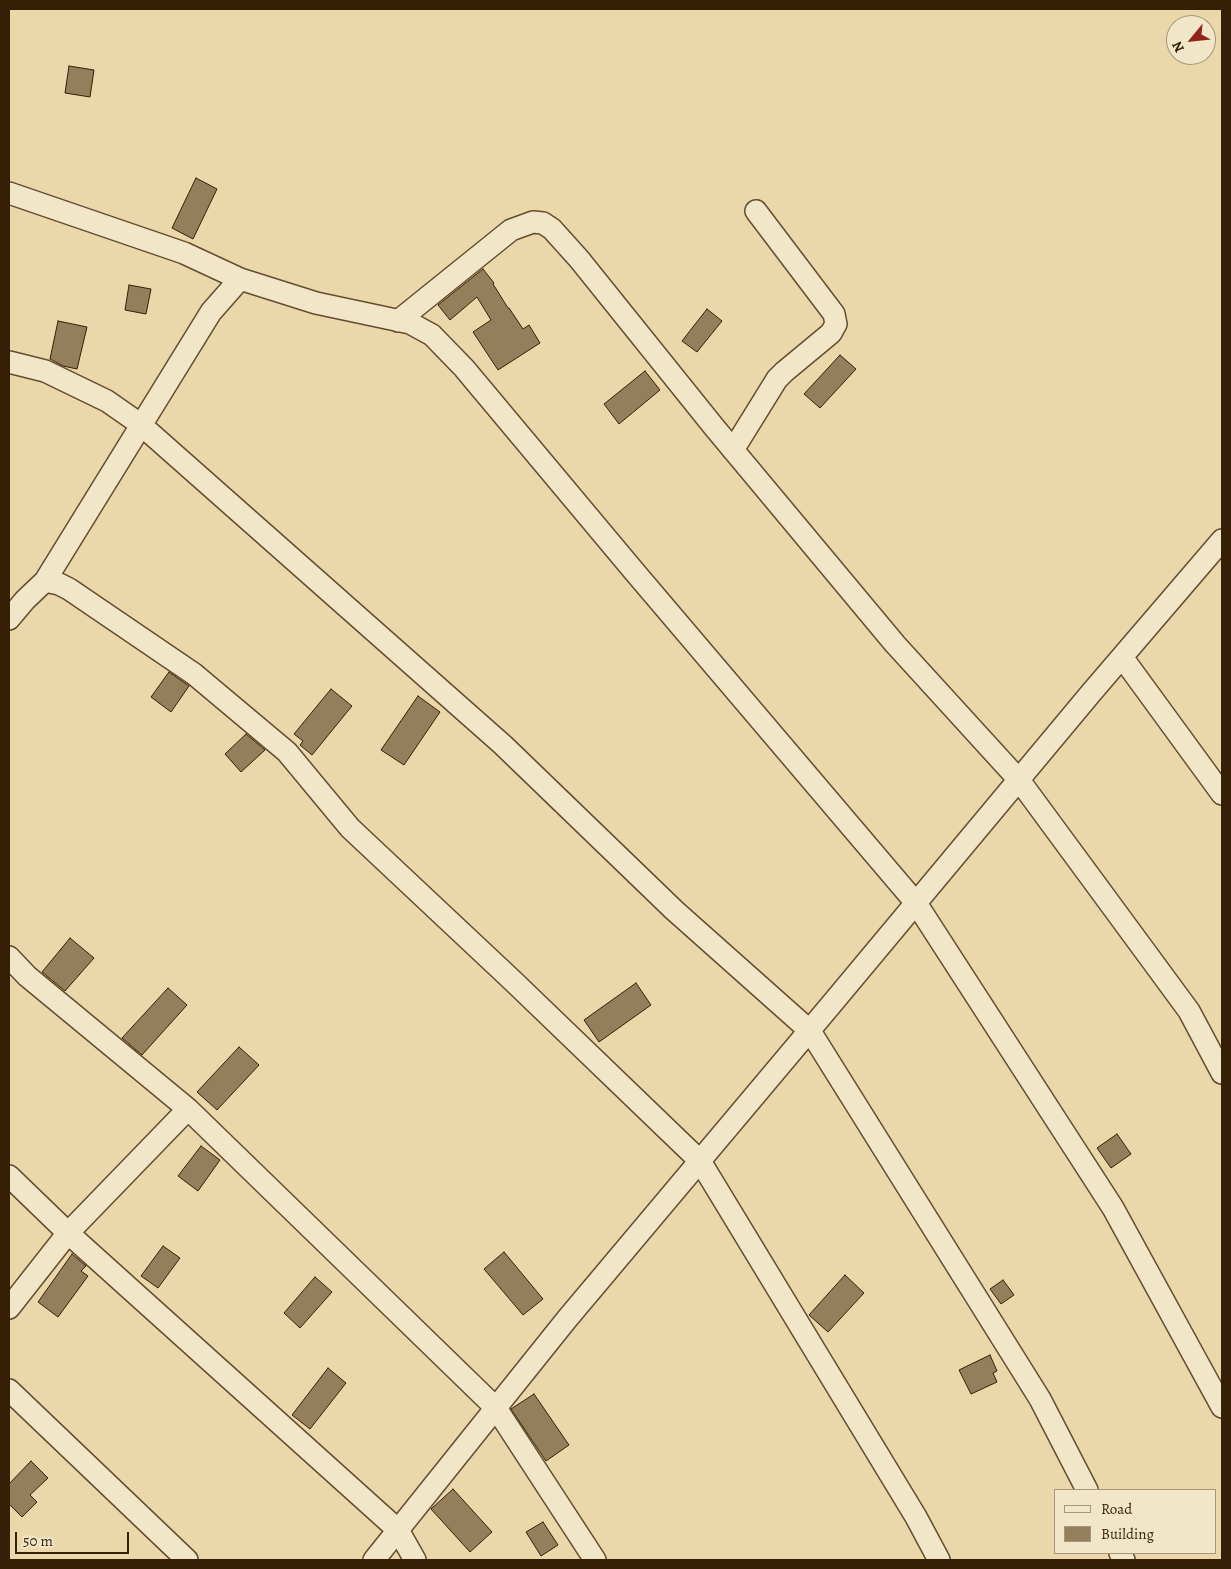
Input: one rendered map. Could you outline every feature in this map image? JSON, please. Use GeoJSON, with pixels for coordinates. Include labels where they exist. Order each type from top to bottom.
{"type":"FeatureCollection","features":[{"type":"Feature","properties":{"kind":"street"},"geometry":{"type":"LineString","coordinates":[[9,193],[184,253],[240,278],[316,303],[410,323],[432,335],[464,368],[916,903],[1113,1208],[1222,1407]]}},
{"type":"Feature","properties":{"kind":"street"},"geometry":{"type":"LineString","coordinates":[[732,450],[777,379],[832,333],[836,324],[834,314],[756,211]]}},
{"type":"Feature","properties":{"kind":"street"},"geometry":{"type":"LineString","coordinates":[[398,321],[511,230],[533,222],[543,224],[552,229],[579,259],[732,450],[896,644],[1019,780],[1189,1011],[1222,1073]]}},
{"type":"Feature","properties":{"kind":"street"},"geometry":{"type":"LineString","coordinates":[[9,619],[45,581],[140,424],[211,312],[240,278]]}},
{"type":"Feature","properties":{"kind":"street"},"geometry":{"type":"LineString","coordinates":[[9,362],[45,371],[107,401],[140,424],[503,745],[674,910],[810,1031],[1040,1400],[1086,1489]]}},
{"type":"Feature","properties":{"kind":"street"},"geometry":{"type":"LineString","coordinates":[[374,1560],[568,1319],[1222,540]]}},
{"type":"Feature","properties":{"kind":"street"},"geometry":{"type":"LineString","coordinates":[[45,581],[59,584],[69,589],[194,674],[287,752],[350,828],[513,981],[700,1161],[916,1517],[940,1560]]}},
{"type":"Feature","properties":{"kind":"street"},"geometry":{"type":"LineString","coordinates":[[1122,657],[1222,794]]}},
{"type":"Feature","properties":{"kind":"street"},"geometry":{"type":"LineString","coordinates":[[9,957],[27,976],[188,1108],[496,1408],[595,1560]]}},
{"type":"Feature","properties":{"kind":"street"},"geometry":{"type":"LineString","coordinates":[[9,1308],[68,1233],[188,1108]]}},
{"type":"Feature","properties":{"kind":"street"},"geometry":{"type":"LineString","coordinates":[[9,1176],[68,1233],[398,1530],[415,1560]]}},
{"type":"Feature","properties":{"kind":"street"},"geometry":{"type":"LineString","coordinates":[[9,1390],[187,1560]]}},
{"type":"Feature","properties":{"kind":"building"},"geometry":{"type":"Polygon","coordinates":[[[69,66],[94,70],[90,97],[65,93],[69,66]]]}},
{"type":"Feature","properties":{"kind":"building"},"geometry":{"type":"Polygon","coordinates":[[[196,178],[217,189],[193,239],[172,228],[196,178]]]}},
{"type":"Feature","properties":{"kind":"building"},"geometry":{"type":"Polygon","coordinates":[[[483,269],[523,329],[529,325],[540,343],[498,370],[473,332],[491,320],[477,297],[450,320],[438,305],[483,269]]]}},
{"type":"Feature","properties":{"kind":"building"},"geometry":{"type":"Polygon","coordinates":[[[129,285],[151,289],[146,314],[125,310],[129,285]]]}},
{"type":"Feature","properties":{"kind":"building"},"geometry":{"type":"Polygon","coordinates":[[[707,309],[722,321],[697,352],[682,341],[707,309]]]}},
{"type":"Feature","properties":{"kind":"building"},"geometry":{"type":"Polygon","coordinates":[[[58,321],[87,327],[77,369],[63,366],[50,359],[58,321]]]}},
{"type":"Feature","properties":{"kind":"building"},"geometry":{"type":"Polygon","coordinates":[[[840,355],[856,369],[820,408],[804,394],[840,355]]]}},
{"type":"Feature","properties":{"kind":"building"},"geometry":{"type":"Polygon","coordinates":[[[645,371],[660,390],[619,424],[604,404],[645,371]]]}},
{"type":"Feature","properties":{"kind":"building"},"geometry":{"type":"Polygon","coordinates":[[[169,672],[189,686],[171,712],[151,697],[169,672]]]}},
{"type":"Feature","properties":{"kind":"building"},"geometry":{"type":"Polygon","coordinates":[[[331,689],[352,706],[312,755],[300,745],[303,741],[294,734],[331,689]]]}},
{"type":"Feature","properties":{"kind":"building"},"geometry":{"type":"Polygon","coordinates":[[[418,696],[440,712],[404,765],[381,750],[418,696]]]}},
{"type":"Feature","properties":{"kind":"building"},"geometry":{"type":"Polygon","coordinates":[[[246,734],[265,750],[241,772],[225,754],[246,734]]]}},
{"type":"Feature","properties":{"kind":"building"},"geometry":{"type":"Polygon","coordinates":[[[70,938],[94,958],[65,991],[42,972],[70,938]]]}},
{"type":"Feature","properties":{"kind":"building"},"geometry":{"type":"Polygon","coordinates":[[[636,983],[651,1005],[599,1042],[584,1020],[636,983]]]}},
{"type":"Feature","properties":{"kind":"building"},"geometry":{"type":"Polygon","coordinates":[[[168,988],[187,1005],[142,1055],[122,1038],[168,988]]]}},
{"type":"Feature","properties":{"kind":"building"},"geometry":{"type":"Polygon","coordinates":[[[239,1047],[259,1065],[217,1110],[197,1092],[239,1047]]]}},
{"type":"Feature","properties":{"kind":"building"},"geometry":{"type":"Polygon","coordinates":[[[1117,1134],[1131,1154],[1111,1168],[1097,1148],[1117,1134]]]}},
{"type":"Feature","properties":{"kind":"building"},"geometry":{"type":"Polygon","coordinates":[[[201,1146],[220,1160],[198,1191],[178,1176],[201,1146]]]}},
{"type":"Feature","properties":{"kind":"building"},"geometry":{"type":"Polygon","coordinates":[[[163,1246],[180,1258],[158,1288],[141,1276],[163,1246]]]}},
{"type":"Feature","properties":{"kind":"building"},"geometry":{"type":"Polygon","coordinates":[[[504,1252],[543,1299],[523,1315],[484,1269],[504,1252]]]}},
{"type":"Feature","properties":{"kind":"building"},"geometry":{"type":"Polygon","coordinates":[[[72,1254],[86,1266],[81,1271],[88,1276],[58,1317],[38,1302],[72,1254]]]}},
{"type":"Feature","properties":{"kind":"building"},"geometry":{"type":"Polygon","coordinates":[[[845,1275],[864,1293],[828,1332],[809,1315],[845,1275]]]}},
{"type":"Feature","properties":{"kind":"building"},"geometry":{"type":"Polygon","coordinates":[[[315,1277],[332,1292],[300,1328],[284,1313],[315,1277]]]}},
{"type":"Feature","properties":{"kind":"building"},"geometry":{"type":"Polygon","coordinates":[[[1003,1280],[1014,1295],[1001,1304],[990,1289],[1003,1280]]]}},
{"type":"Feature","properties":{"kind":"building"},"geometry":{"type":"Polygon","coordinates":[[[990,1355],[997,1371],[993,1373],[997,1382],[971,1394],[959,1370],[990,1355]]]}},
{"type":"Feature","properties":{"kind":"building"},"geometry":{"type":"Polygon","coordinates":[[[328,1368],[346,1383],[310,1429],[292,1415],[328,1368]]]}},
{"type":"Feature","properties":{"kind":"building"},"geometry":{"type":"Polygon","coordinates":[[[534,1394],[569,1445],[546,1461],[511,1409],[534,1394]]]}},
{"type":"Feature","properties":{"kind":"building"},"geometry":{"type":"Polygon","coordinates":[[[31,1461],[48,1478],[30,1495],[37,1502],[22,1517],[9,1504],[9,1484],[31,1461]]]}},
{"type":"Feature","properties":{"kind":"building"},"geometry":{"type":"Polygon","coordinates":[[[453,1489],[492,1532],[470,1552],[431,1509],[453,1489]]]}},
{"type":"Feature","properties":{"kind":"building"},"geometry":{"type":"Polygon","coordinates":[[[543,1522],[558,1545],[541,1556],[526,1532],[543,1522]]]}}]}
